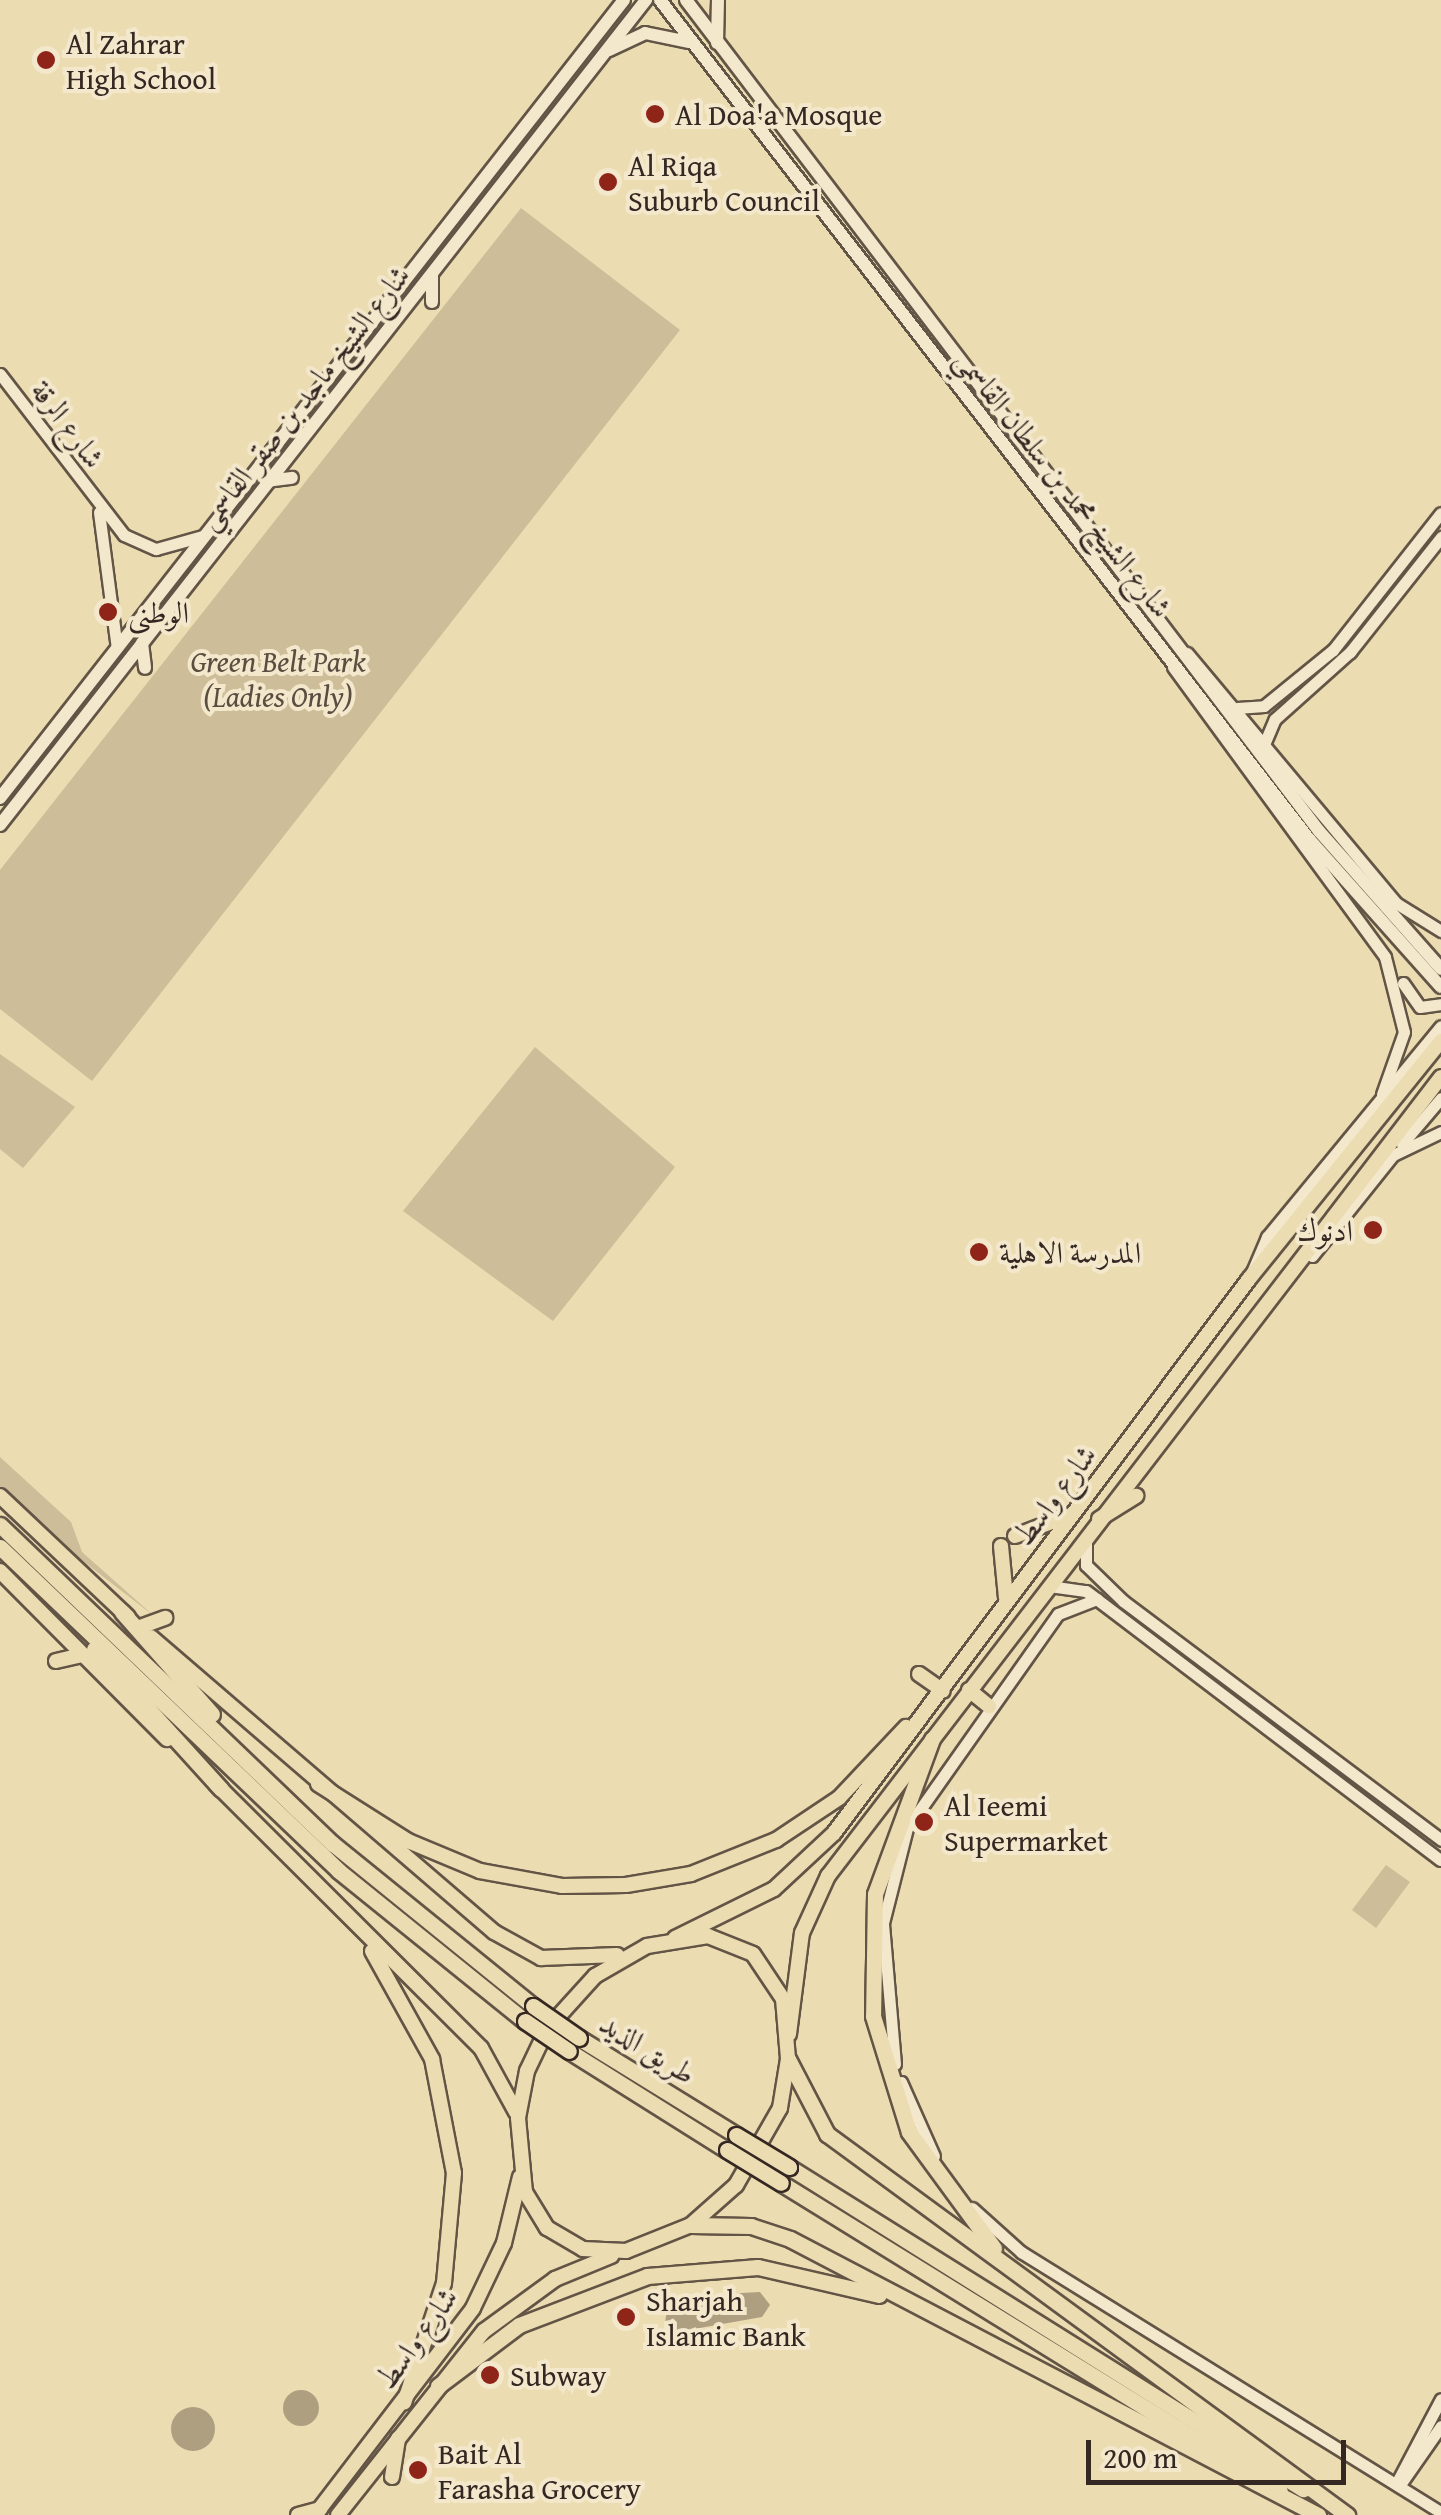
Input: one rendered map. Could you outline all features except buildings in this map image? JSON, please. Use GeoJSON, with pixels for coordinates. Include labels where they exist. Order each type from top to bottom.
{"type":"FeatureCollection","features":[{"type":"Feature","properties":{"kind":"highway","name":"طريق الذيد"},"geometry":{"type":"LineString","coordinates":[[0,1524],[387,1892],[529,2014]]}},
{"type":"Feature","properties":{"kind":"highway","name":"طريق الذيد"},"geometry":{"type":"LineString","coordinates":[[0,1547],[339,1872],[529,2014],[732,2143],[1346,2515]]}},
{"type":"Feature","properties":{"kind":"highway"},"geometry":{"type":"LineString","coordinates":[[36,1581],[222,1789]]}},
{"type":"Feature","properties":{"kind":"highway"},"geometry":{"type":"LineString","coordinates":[[122,1612],[261,1775]]}},
{"type":"Feature","properties":{"kind":"highway"},"geometry":{"type":"LineString","coordinates":[[932,1739],[875,1894],[873,2016],[922,2157],[1021,2276]]}},
{"type":"Feature","properties":{"kind":"highway"},"geometry":{"type":"LineString","coordinates":[[788,2059],[828,2134],[1346,2515]]}},
{"type":"Feature","properties":{"kind":"highway","name":"طريق الذيد"},"geometry":{"type":"LineString","coordinates":[[785,2175],[1318,2515]]}},
{"type":"Feature","properties":{"kind":"highway"},"geometry":{"type":"LineString","coordinates":[[691,2225],[771,2231],[1318,2515]]}},
{"type":"Feature","properties":{"kind":"highway"},"geometry":{"type":"LineString","coordinates":[[438,2386],[542,2313],[684,2270],[794,2271],[938,2317]]}},
{"type":"Feature","properties":{"kind":"main road"},"geometry":{"type":"LineString","coordinates":[[610,17],[611,0]]}},
{"type":"Feature","properties":{"kind":"main road","name":"شارع الشيخ ماجد بن صقر القاسمي"},"geometry":{"type":"LineString","coordinates":[[0,798],[624,0]]}},
{"type":"Feature","properties":{"kind":"main road","name":"شارع الشيخ ماجد بن صقر القاسمي"},"geometry":{"type":"LineString","coordinates":[[0,826],[266,481],[646,0]]}},
{"type":"Feature","properties":{"kind":"main road","name":"شارع الشيخ محمد بن سلطان القاسمي"},"geometry":{"type":"LineString","coordinates":[[660,0],[1350,890],[1441,988]]}},
{"type":"Feature","properties":{"kind":"main road","name":"شارع الشيخ محمد بن سلطان القاسمي"},"geometry":{"type":"LineString","coordinates":[[686,0],[1360,882],[1441,969]]}},
{"type":"Feature","properties":{"kind":"main road"},"geometry":{"type":"LineString","coordinates":[[718,0],[718,45]]}},
{"type":"Feature","properties":{"kind":"main road"},"geometry":{"type":"LineString","coordinates":[[599,57],[645,33],[696,48]]}},
{"type":"Feature","properties":{"kind":"main road"},"geometry":{"type":"LineString","coordinates":[[432,274],[432,302]]}},
{"type":"Feature","properties":{"kind":"main road"},"geometry":{"type":"LineString","coordinates":[[294,447],[306,422],[298,418]]}},
{"type":"Feature","properties":{"kind":"main road"},"geometry":{"type":"LineString","coordinates":[[266,481],[292,478]]}},
{"type":"Feature","properties":{"kind":"main road"},"geometry":{"type":"LineString","coordinates":[[142,643],[145,668]]}},
{"type":"Feature","properties":{"kind":"main road","name":"شارع واسط"},"geometry":{"type":"LineString","coordinates":[[675,1938],[796,1874],[928,1713],[1249,1279],[1441,1041]]}},
{"type":"Feature","properties":{"kind":"main road","name":"شارع واسط"},"geometry":{"type":"LineString","coordinates":[[788,2034],[813,1903],[1196,1385],[1441,1077]]}},
{"type":"Feature","properties":{"kind":"main road"},"geometry":{"type":"LineString","coordinates":[[0,1496],[122,1612],[318,1784],[525,1951],[579,1962],[675,1938],[724,1939],[753,1954],[776,1982],[788,2034],[788,2059],[780,2108],[754,2160],[691,2225],[626,2251],[584,2250],[547,2228],[521,2172],[518,2118],[531,2060],[561,2009],[595,1976],[647,1946]]}},
{"type":"Feature","properties":{"kind":"main road"},"geometry":{"type":"LineString","coordinates":[[1090,1525],[1136,1496]]}},
{"type":"Feature","properties":{"kind":"main road"},"geometry":{"type":"LineString","coordinates":[[1015,1536],[1040,1533],[1079,1507]]}},
{"type":"Feature","properties":{"kind":"main road"},"geometry":{"type":"LineString","coordinates":[[1002,1546],[1011,1578],[1003,1610]]}},
{"type":"Feature","properties":{"kind":"main road"},"geometry":{"type":"LineString","coordinates":[[0,1571],[481,2048],[518,2118]]}},
{"type":"Feature","properties":{"kind":"main road"},"geometry":{"type":"LineString","coordinates":[[140,1628],[165,1618]]}},
{"type":"Feature","properties":{"kind":"main road"},"geometry":{"type":"LineString","coordinates":[[56,1661],[82,1655]]}},
{"type":"Feature","properties":{"kind":"main road"},"geometry":{"type":"LineString","coordinates":[[920,1674],[943,1690]]}},
{"type":"Feature","properties":{"kind":"main road"},"geometry":{"type":"LineString","coordinates":[[968,1690],[989,1706]]}},
{"type":"Feature","properties":{"kind":"main road"},"geometry":{"type":"LineString","coordinates":[[318,1784],[398,1836],[480,1871],[562,1886],[660,1881],[776,1840],[839,1798],[928,1713]]}},
{"type":"Feature","properties":{"kind":"main road"},"geometry":{"type":"LineString","coordinates":[[348,1918],[419,2027],[452,2152],[446,2272],[404,2403]]}},
{"type":"Feature","properties":{"kind":"main road","name":"شارع واسط"},"geometry":{"type":"LineString","coordinates":[[318,2512],[404,2403],[486,2288],[521,2172]]}},
{"type":"Feature","properties":{"kind":"main road","name":"شارع واسط"},"geometry":{"type":"LineString","coordinates":[[338,2515],[438,2386],[516,2303],[626,2251]]}},
{"type":"Feature","properties":{"kind":"main road"},"geometry":{"type":"LineString","coordinates":[[392,2477],[399,2437]]}},
{"type":"Feature","properties":{"kind":"main road"},"geometry":{"type":"LineString","coordinates":[[298,2515],[318,2512]]}},
{"type":"Feature","properties":{"kind":"street","name":"شارع الرقة"},"geometry":{"type":"LineString","coordinates":[[0,374],[96,503],[149,548],[207,534]]}},
{"type":"Feature","properties":{"kind":"street","name":"شارع الرقة"},"geometry":{"type":"LineString","coordinates":[[96,503],[117,648]]}},
{"type":"Feature","properties":{"kind":"street"},"geometry":{"type":"LineString","coordinates":[[1274,719],[1261,718],[1264,706],[1340,642],[1441,512]]}},
{"type":"Feature","properties":{"kind":"street"},"geometry":{"type":"LineString","coordinates":[[1266,742],[1274,719],[1350,652],[1441,537]]}},
{"type":"Feature","properties":{"kind":"street"},"geometry":{"type":"LineString","coordinates":[[1182,649],[1266,742],[1410,918],[1441,934]]}},
{"type":"Feature","properties":{"kind":"street"},"geometry":{"type":"LineString","coordinates":[[1172,663],[1226,750],[1385,944],[1411,1000],[1441,1004]]}},
{"type":"Feature","properties":{"kind":"street"},"geometry":{"type":"LineString","coordinates":[[1237,708],[1264,706]]}},
{"type":"Feature","properties":{"kind":"street"},"geometry":{"type":"LineString","coordinates":[[1357,914],[1402,1000],[1401,1048],[1382,1094]]}},
{"type":"Feature","properties":{"kind":"street"},"geometry":{"type":"LineString","coordinates":[[1249,1279],[1267,1237],[1441,1026]]}},
{"type":"Feature","properties":{"kind":"street"},"geometry":{"type":"LineString","coordinates":[[1196,1385],[1237,1351],[1441,1098]]}},
{"type":"Feature","properties":{"kind":"street"},"geometry":{"type":"LineString","coordinates":[[1418,1124],[1441,1106]]}},
{"type":"Feature","properties":{"kind":"street"},"geometry":{"type":"LineString","coordinates":[[1392,1156],[1441,1132]]}},
{"type":"Feature","properties":{"kind":"street"},"geometry":{"type":"LineString","coordinates":[[1328,1145],[1346,1137]]}},
{"type":"Feature","properties":{"kind":"street"},"geometry":{"type":"LineString","coordinates":[[1090,1525],[1086,1565],[1123,1601],[1441,1840]]}},
{"type":"Feature","properties":{"kind":"street"},"geometry":{"type":"LineString","coordinates":[[1045,1586],[1073,1585],[1099,1601],[1441,1860]]}},
{"type":"Feature","properties":{"kind":"street"},"geometry":{"type":"LineString","coordinates":[[1123,1601],[1099,1601],[1058,1614],[925,1793],[886,1899],[887,2030],[922,2135],[958,2191],[1009,2244],[1441,2512]]}},
{"type":"Feature","properties":{"kind":"street"},"geometry":{"type":"LineString","coordinates":[[1398,2485],[1420,2448],[1441,2399]]}},
{"type":"Feature","properties":{"kind":"street"},"geometry":{"type":"LineString","coordinates":[[1376,2472],[1420,2448],[1441,2426]]}},
{"type":"Feature","properties":{"kind":"street"},"geometry":{"type":"LineString","coordinates":[[1420,2448],[1415,2476],[1420,2499]]}},
{"type":"Feature","properties":{"kind":"green space","name":"Green Belt Park (Ladies Only)"},"geometry":{"type":"Polygon","coordinates":[[[521,208],[680,330],[92,1081],[0,1009],[0,870],[521,208]]]}},
{"type":"Feature","properties":{"kind":"green space"},"geometry":{"type":"Polygon","coordinates":[[[535,1047],[675,1167],[553,1321],[403,1211],[535,1047]]]}},
{"type":"Feature","properties":{"kind":"green space"},"geometry":{"type":"Polygon","coordinates":[[[0,1054],[75,1107],[23,1168],[0,1149],[0,1054]]]}},
{"type":"Feature","properties":{"kind":"green space"},"geometry":{"type":"Polygon","coordinates":[[[0,1457],[71,1522],[82,1552],[154,1616],[26,1517],[0,1489],[0,1457]]]}},
{"type":"Feature","properties":{"kind":"green space"},"geometry":{"type":"Polygon","coordinates":[[[1386,1865],[1410,1882],[1376,1928],[1352,1910],[1386,1865]]]}},
{"type":"Feature","properties":{"kind":"shaded area"},"geometry":{"type":"Polygon","coordinates":[[[760,2292],[770,2305],[762,2317],[677,2332],[665,2323],[668,2304],[684,2296],[760,2292]]]}},
{"type":"Feature","properties":{"kind":"shaded area"},"geometry":{"type":"Polygon","coordinates":[[[301,2390],[314,2395],[319,2408],[314,2421],[301,2426],[288,2421],[283,2408],[288,2395],[301,2390]]]}},
{"type":"Feature","properties":{"kind":"shaded area"},"geometry":{"type":"Polygon","coordinates":[[[193,2407],[209,2413],[215,2429],[209,2445],[193,2451],[177,2445],[171,2429],[177,2413],[193,2407]]]}},
{"type":"Feature","properties":{"kind":"place","name":"Al Zahrar High School"},"geometry":{"type":"Point","coordinates":[46,60]}},
{"type":"Feature","properties":{"kind":"place","name":"Al Doa'a Mosque"},"geometry":{"type":"Point","coordinates":[655,114]}},
{"type":"Feature","properties":{"kind":"place","name":"Al Riqa Suburb Council"},"geometry":{"type":"Point","coordinates":[608,182]}},
{"type":"Feature","properties":{"kind":"place","name":"الوطنی"},"geometry":{"type":"Point","coordinates":[108,612]}},
{"type":"Feature","properties":{"kind":"place","name":"ادنوك"},"geometry":{"type":"Point","coordinates":[1373,1230]}},
{"type":"Feature","properties":{"kind":"place","name":"المدرسة الاهلية"},"geometry":{"type":"Point","coordinates":[979,1252]}},
{"type":"Feature","properties":{"kind":"place","name":"Al Ieemi Supermarket"},"geometry":{"type":"Point","coordinates":[924,1822]}},
{"type":"Feature","properties":{"kind":"place","name":"Sharjah Islamic Bank"},"geometry":{"type":"Point","coordinates":[626,2317]}},
{"type":"Feature","properties":{"kind":"place","name":"Subway"},"geometry":{"type":"Point","coordinates":[490,2375]}},
{"type":"Feature","properties":{"kind":"place","name":"Bait Al Farasha Grocery"},"geometry":{"type":"Point","coordinates":[418,2470]}}]}
